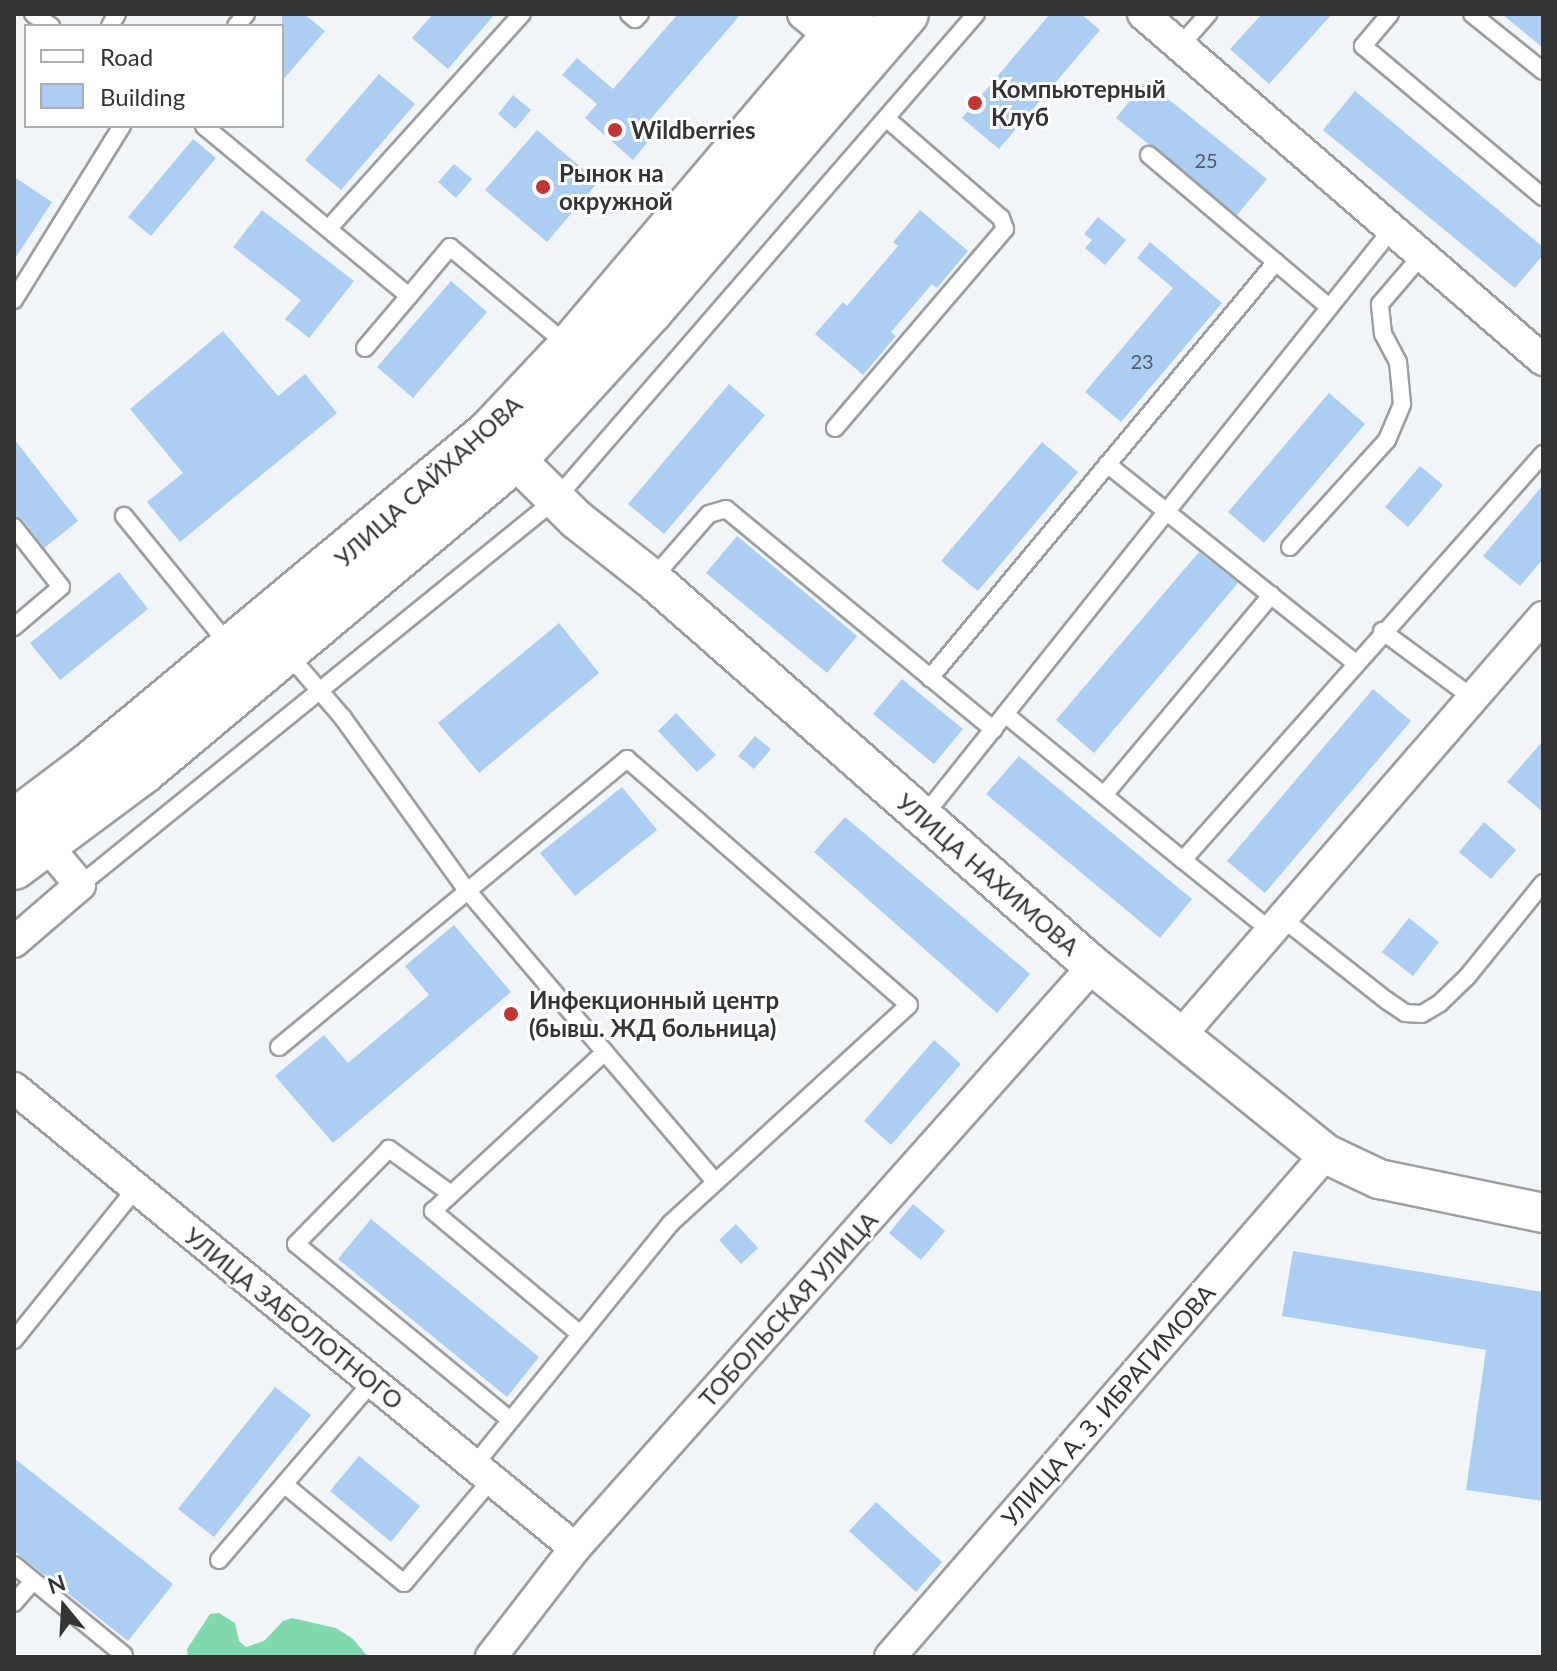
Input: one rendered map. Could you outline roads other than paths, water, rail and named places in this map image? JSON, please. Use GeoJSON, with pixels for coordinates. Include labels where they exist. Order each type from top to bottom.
{"type":"FeatureCollection","features":[{"type":"Feature","properties":{"kind":"main road"},"geometry":{"type":"LineString","coordinates":[[25,844],[142,772],[287,653],[502,447],[583,359],[838,32],[906,14]]}},
{"type":"Feature","properties":{"kind":"main road","name":"УЛИЦА САЙХАНОВА"},"geometry":{"type":"LineString","coordinates":[[25,844],[232,648],[502,447]]}},
{"type":"Feature","properties":{"kind":"street"},"geometry":{"type":"LineString","coordinates":[[1143,14],[1543,360]]}},
{"type":"Feature","properties":{"kind":"street","name":"УЛИЦА НАХИМОВА"},"geometry":{"type":"LineString","coordinates":[[502,447],[555,500],[652,579],[1093,966],[1326,1154],[1379,1179],[1543,1213]]}},
{"type":"Feature","properties":{"kind":"street"},"geometry":{"type":"LineString","coordinates":[[1181,1035],[1543,617]]}},
{"type":"Feature","properties":{"kind":"street"},"geometry":{"type":"LineString","coordinates":[[14,942],[80,885],[25,844]]}},
{"type":"Feature","properties":{"kind":"street","name":"ТОБОЛЬСКАЯ УЛИЦА"},"geometry":{"type":"LineString","coordinates":[[491,1657],[575,1548],[1093,966]]}},
{"type":"Feature","properties":{"kind":"street","name":"УЛИЦА ЗАБОЛОТНОГО"},"geometry":{"type":"LineString","coordinates":[[15,1091],[575,1548]]}},
{"type":"Feature","properties":{"kind":"street","name":"УЛИЦА А. З. ИБРАГИМОВА"},"geometry":{"type":"LineString","coordinates":[[890,1657],[1326,1154]]}},
{"type":"Feature","properties":{"kind":"lane"},"geometry":{"type":"LineString","coordinates":[[329,228],[522,14]]}},
{"type":"Feature","properties":{"kind":"lane"},"geometry":{"type":"LineString","coordinates":[[629,14],[635,19],[640,14]]}},
{"type":"Feature","properties":{"kind":"lane"},"geometry":{"type":"LineString","coordinates":[[80,885],[555,500],[976,14]]}},
{"type":"Feature","properties":{"kind":"lane"},"geometry":{"type":"LineString","coordinates":[[1180,46],[1208,14]]}},
{"type":"Feature","properties":{"kind":"lane"},"geometry":{"type":"LineString","coordinates":[[1390,14],[1363,46],[1543,197]]}},
{"type":"Feature","properties":{"kind":"lane"},"geometry":{"type":"LineString","coordinates":[[1472,14],[1543,71]]}},
{"type":"Feature","properties":{"kind":"lane"},"geometry":{"type":"LineString","coordinates":[[835,428],[1005,229],[1001,218],[886,118]]}},
{"type":"Feature","properties":{"kind":"lane"},"geometry":{"type":"LineString","coordinates":[[14,300],[121,128]]}},
{"type":"Feature","properties":{"kind":"lane"},"geometry":{"type":"LineString","coordinates":[[206,128],[409,296]]}},
{"type":"Feature","properties":{"kind":"lane"},"geometry":{"type":"LineString","coordinates":[[1149,155],[1328,306]]}},
{"type":"Feature","properties":{"kind":"lane"},"geometry":{"type":"LineString","coordinates":[[923,817],[1392,229]]}},
{"type":"Feature","properties":{"kind":"lane"},"geometry":{"type":"LineString","coordinates":[[365,348],[450,247],[583,359]]}},
{"type":"Feature","properties":{"kind":"lane"},"geometry":{"type":"LineString","coordinates":[[1290,547],[1387,440],[1402,404],[1398,362],[1383,334],[1380,304],[1422,255]]}},
{"type":"Feature","properties":{"kind":"lane"},"geometry":{"type":"LineString","coordinates":[[930,678],[1276,262]]}},
{"type":"Feature","properties":{"kind":"lane"},"geometry":{"type":"LineString","coordinates":[[1183,860],[1382,631],[1543,454]]}},
{"type":"Feature","properties":{"kind":"lane"},"geometry":{"type":"LineString","coordinates":[[1107,464],[1355,663]]}},
{"type":"Feature","properties":{"kind":"lane"},"geometry":{"type":"LineString","coordinates":[[652,579],[709,514],[726,509],[994,730]]}},
{"type":"Feature","properties":{"kind":"lane"},"geometry":{"type":"LineString","coordinates":[[124,516],[232,648]]}},
{"type":"Feature","properties":{"kind":"lane"},"geometry":{"type":"LineString","coordinates":[[14,527],[61,587],[14,627]]}},
{"type":"Feature","properties":{"kind":"lane"},"geometry":{"type":"LineString","coordinates":[[1104,795],[1271,595]]}},
{"type":"Feature","properties":{"kind":"lane"},"geometry":{"type":"LineString","coordinates":[[1382,631],[1473,698]]}},
{"type":"Feature","properties":{"kind":"lane"},"geometry":{"type":"LineString","coordinates":[[287,653],[320,691],[466,889],[714,1180]]}},
{"type":"Feature","properties":{"kind":"lane"},"geometry":{"type":"LineString","coordinates":[[1005,714],[1183,860],[1405,1013],[1422,1014],[1440,1003],[1467,977],[1543,883]]}},
{"type":"Feature","properties":{"kind":"lane"},"geometry":{"type":"LineString","coordinates":[[279,1047],[466,889],[627,759],[909,1005],[714,1180],[671,1223],[510,1420],[483,1472],[404,1583],[285,1485]]}},
{"type":"Feature","properties":{"kind":"lane"},"geometry":{"type":"LineString","coordinates":[[580,1334],[433,1211],[605,1052]]}},
{"type":"Feature","properties":{"kind":"lane"},"geometry":{"type":"LineString","coordinates":[[451,1194],[389,1149],[296,1244],[510,1420]]}},
{"type":"Feature","properties":{"kind":"lane"},"geometry":{"type":"LineString","coordinates":[[14,1340],[136,1188]]}},
{"type":"Feature","properties":{"kind":"lane"},"geometry":{"type":"LineString","coordinates":[[219,1560],[372,1382]]}},
{"type":"Feature","properties":{"kind":"lane"},"geometry":{"type":"LineString","coordinates":[[14,1565],[124,1655]]}},
{"type":"Feature","properties":{"kind":"lane"},"geometry":{"type":"LineString","coordinates":[[14,1603],[33,1581]]}},
{"type":"Feature","properties":{"kind":"place","name":"Компьютерный Клуб"},"geometry":{"type":"Point","coordinates":[975,103]}},
{"type":"Feature","properties":{"kind":"place","name":"Wildberries"},"geometry":{"type":"Point","coordinates":[615,130]}},
{"type":"Feature","properties":{"kind":"place","name":"Рынок на окружной"},"geometry":{"type":"Point","coordinates":[543,187]}},
{"type":"Feature","properties":{"kind":"place","name":"Инфекционный центр (бывш. ЖД больница)"},"geometry":{"type":"Point","coordinates":[511,1014]}}]}
